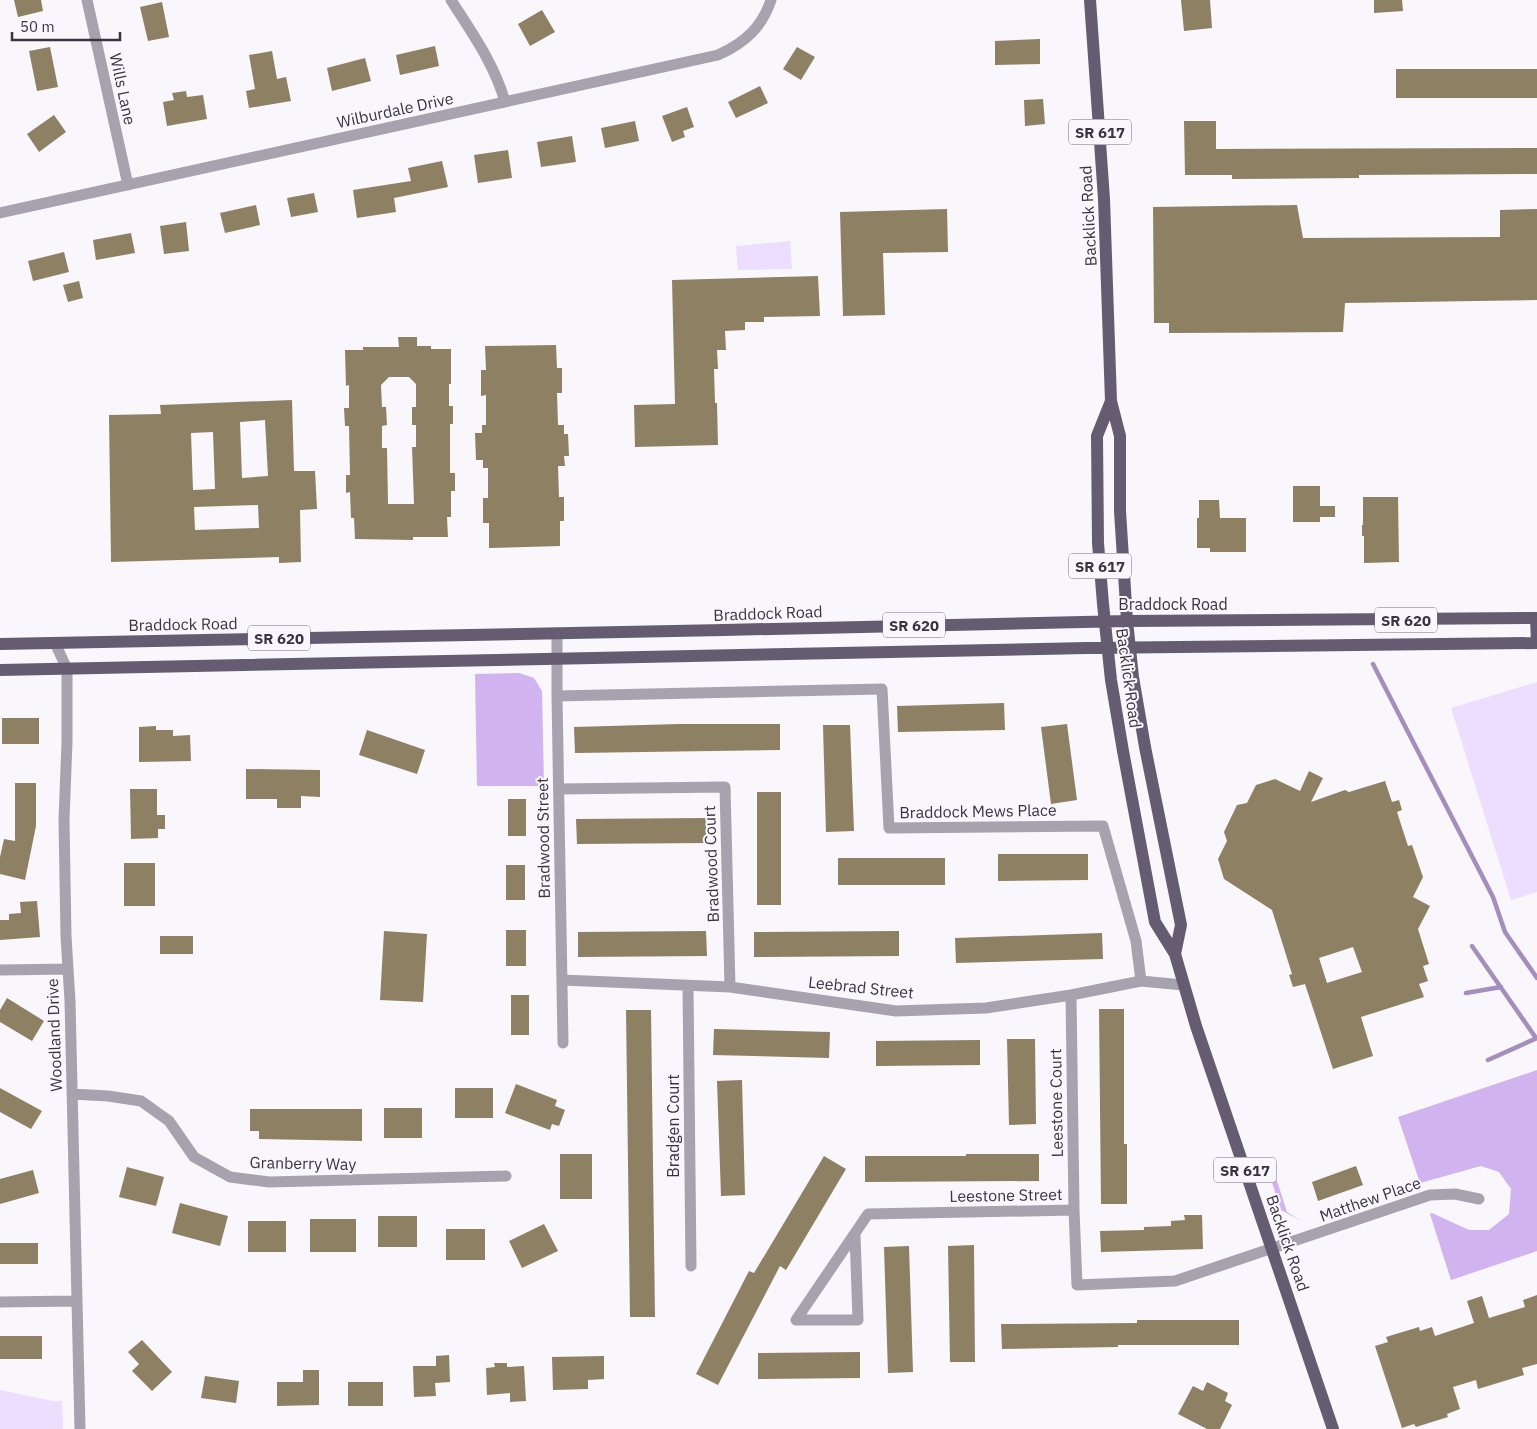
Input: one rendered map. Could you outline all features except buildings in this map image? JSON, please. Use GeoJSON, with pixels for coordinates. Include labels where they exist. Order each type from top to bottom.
{"type":"FeatureCollection","features":[{"type":"Feature","properties":{"kind":"main road","name":"Backlick Road"},"geometry":{"type":"LineString","coordinates":[[1090,0],[1104,199],[1111,401],[1120,436],[1120,511],[1127,620],[1133,678],[1145,748],[1181,925],[1175,954]]}},
{"type":"Feature","properties":{"kind":"main road","name":"Backlick Road"},"geometry":{"type":"LineString","coordinates":[[1111,401],[1097,436],[1098,543],[1111,680],[1155,922],[1175,954],[1183,985],[1333,1429]]}},
{"type":"Feature","properties":{"kind":"main road","name":"Braddock Road"},"geometry":{"type":"LineString","coordinates":[[0,644],[1127,620],[1537,618]]}},
{"type":"Feature","properties":{"kind":"main road"},"geometry":{"type":"LineString","coordinates":[[1537,618],[1537,643]]}},
{"type":"Feature","properties":{"kind":"main road","name":"SR 620"},"geometry":{"type":"LineString","coordinates":[[0,670],[420,660],[1108,648],[1537,643]]}},
{"type":"Feature","properties":{"kind":"street","name":"Wills Lane"},"geometry":{"type":"LineString","coordinates":[[87,0],[128,185]]}},
{"type":"Feature","properties":{"kind":"street"},"geometry":{"type":"LineString","coordinates":[[451,0],[491,64],[505,102]]}},
{"type":"Feature","properties":{"kind":"street","name":"Wilburdale Drive"},"geometry":{"type":"LineString","coordinates":[[0,214],[718,55],[735,48],[758,27],[767,13],[771,0]]}},
{"type":"Feature","properties":{"kind":"street","name":"Bradwood Street"},"geometry":{"type":"LineString","coordinates":[[557,633],[564,1043]]}},
{"type":"Feature","properties":{"kind":"street","name":"Woodland Drive"},"geometry":{"type":"LineString","coordinates":[[54,643],[67,669],[64,820],[80,1429]]}},
{"type":"Feature","properties":{"kind":"street","name":"Braddock Mews Place"},"geometry":{"type":"LineString","coordinates":[[557,696],[882,689],[889,828],[1103,826],[1136,941],[1141,980]]}},
{"type":"Feature","properties":{"kind":"street","name":"Bradwood Court"},"geometry":{"type":"LineString","coordinates":[[559,789],[725,787],[730,988]]}},
{"type":"Feature","properties":{"kind":"street"},"geometry":{"type":"LineString","coordinates":[[0,970],[68,969]]}},
{"type":"Feature","properties":{"kind":"street","name":"Leebrad Street"},"geometry":{"type":"LineString","coordinates":[[562,980],[730,988],[896,1011],[986,1008],[1071,995],[1141,980],[1183,985]]}},
{"type":"Feature","properties":{"kind":"street","name":"Bradgen Court"},"geometry":{"type":"LineString","coordinates":[[688,986],[691,1266]]}},
{"type":"Feature","properties":{"kind":"street","name":"Leestone Court"},"geometry":{"type":"LineString","coordinates":[[1071,995],[1074,1210]]}},
{"type":"Feature","properties":{"kind":"street","name":"Granberry Way"},"geometry":{"type":"LineString","coordinates":[[72,1094],[108,1096],[141,1101],[169,1121],[194,1157],[230,1177],[269,1182],[506,1176]]}},
{"type":"Feature","properties":{"kind":"street","name":"Matthew Place"},"geometry":{"type":"LineString","coordinates":[[1272,1249],[1430,1195],[1455,1194],[1479,1199]]}},
{"type":"Feature","properties":{"kind":"street","name":"Leestone Street"},"geometry":{"type":"LineString","coordinates":[[855,1235],[858,1320],[796,1320],[868,1214],[1074,1210],[1077,1285],[1175,1281],[1272,1249]]}},
{"type":"Feature","properties":{"kind":"street"},"geometry":{"type":"LineString","coordinates":[[0,1302],[76,1302]]}},
{"type":"Feature","properties":{"kind":"shaded area"},"geometry":{"type":"Polygon","coordinates":[[[790,241],[792,269],[738,270],[736,246],[790,241]]]}},
{"type":"Feature","properties":{"kind":"shaded area"},"geometry":{"type":"Polygon","coordinates":[[[519,673],[534,678],[542,691],[544,786],[477,786],[475,674],[519,673]]]}},
{"type":"Feature","properties":{"kind":"shaded area"},"geometry":{"type":"Polygon","coordinates":[[[1537,682],[1537,892],[1511,900],[1451,708],[1537,682]]]}},
{"type":"Feature","properties":{"kind":"shaded area"},"geometry":{"type":"Polygon","coordinates":[[[1537,1070],[1537,1251],[1451,1280],[1430,1214],[1432,1213],[1469,1230],[1489,1230],[1509,1214],[1511,1189],[1499,1172],[1481,1166],[1420,1183],[1398,1117],[1537,1070]]]}},
{"type":"Feature","properties":{"kind":"shaded area"},"geometry":{"type":"Polygon","coordinates":[[[1270,1159],[1287,1212],[1301,1221],[1281,1210],[1265,1161],[1270,1159]]]}},
{"type":"Feature","properties":{"kind":"shaded area"},"geometry":{"type":"Polygon","coordinates":[[[0,1390],[53,1401],[62,1401],[63,1429],[0,1429],[0,1390]]]}},
{"type":"Feature","properties":{"kind":"waterway"},"geometry":{"type":"LineString","coordinates":[[1373,664],[1493,897],[1505,932],[1537,978]]}},
{"type":"Feature","properties":{"kind":"waterway"},"geometry":{"type":"LineString","coordinates":[[1472,946],[1536,1038]]}},
{"type":"Feature","properties":{"kind":"waterway"},"geometry":{"type":"LineString","coordinates":[[1466,993],[1501,987]]}},
{"type":"Feature","properties":{"kind":"waterway"},"geometry":{"type":"LineString","coordinates":[[1488,1060],[1537,1038]]}}]}
